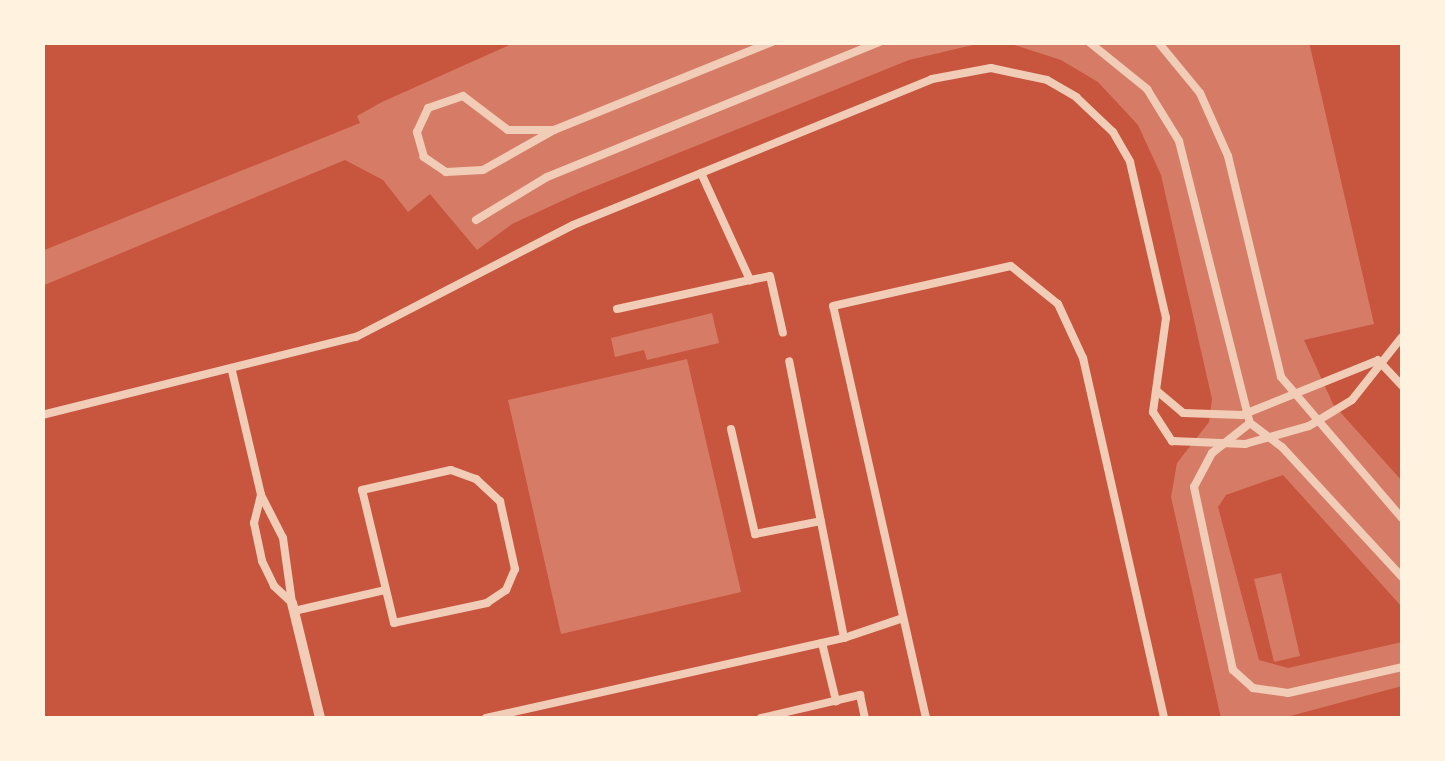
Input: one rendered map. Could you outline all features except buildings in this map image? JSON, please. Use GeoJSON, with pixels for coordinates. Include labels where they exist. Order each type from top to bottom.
{"type":"FeatureCollection","features":[{"type":"Feature","properties":{"kind":"street"},"geometry":{"type":"LineString","coordinates":[[293,607],[320,718]]}},
{"type":"Feature","properties":{"kind":"lane"},"geometry":{"type":"LineString","coordinates":[[554,130],[508,130],[475,100],[451,96],[428,108],[417,132],[424,158],[457,174],[529,149],[554,130],[772,42]]}},
{"type":"Feature","properties":{"kind":"lane"},"geometry":{"type":"LineString","coordinates":[[476,220],[546,177],[879,42]]}},
{"type":"Feature","properties":{"kind":"lane"},"geometry":{"type":"LineString","coordinates":[[1089,42],[1147,89],[1179,141],[1232,367],[1250,423],[1282,447],[1402,578]]}},
{"type":"Feature","properties":{"kind":"lane"},"geometry":{"type":"LineString","coordinates":[[1158,42],[1200,93],[1228,156],[1273,358],[1302,408],[1402,518]]}},
{"type":"Feature","properties":{"kind":"lane"},"geometry":{"type":"LineString","coordinates":[[42,415],[232,371],[356,337],[552,234],[965,70],[1021,72],[1047,80],[1098,116],[1134,174],[1166,318],[1157,390],[1158,427],[1172,441],[1245,444],[1281,437],[1344,406],[1378,360],[1402,336]]}},
{"type":"Feature","properties":{"kind":"lane"},"geometry":{"type":"LineString","coordinates":[[701,174],[750,280]]}},
{"type":"Feature","properties":{"kind":"lane"},"geometry":{"type":"LineString","coordinates":[[926,718],[832,306],[1011,266],[1058,304],[1084,358],[1164,718]]}},
{"type":"Feature","properties":{"kind":"lane"},"geometry":{"type":"LineString","coordinates":[[618,308],[770,276],[783,332]]}},
{"type":"Feature","properties":{"kind":"lane"},"geometry":{"type":"LineString","coordinates":[[1157,390],[1184,413],[1242,415],[1378,360]]}},
{"type":"Feature","properties":{"kind":"lane"},"geometry":{"type":"LineString","coordinates":[[1378,360],[1402,386]]}},
{"type":"Feature","properties":{"kind":"lane"},"geometry":{"type":"LineString","coordinates":[[789,362],[844,638]]}},
{"type":"Feature","properties":{"kind":"lane"},"geometry":{"type":"LineString","coordinates":[[232,371],[261,496],[283,538],[293,607]]}},
{"type":"Feature","properties":{"kind":"lane"},"geometry":{"type":"LineString","coordinates":[[1250,423],[1212,453],[1194,486],[1234,670],[1253,688],[1288,693],[1402,667]]}},
{"type":"Feature","properties":{"kind":"lane"},"geometry":{"type":"LineString","coordinates":[[731,429],[754,534],[821,521]]}},
{"type":"Feature","properties":{"kind":"lane"},"geometry":{"type":"LineString","coordinates":[[451,470],[476,479],[500,502],[515,569],[506,590],[487,603],[394,624],[385,590],[362,490],[451,470]]}},
{"type":"Feature","properties":{"kind":"lane"},"geometry":{"type":"LineString","coordinates":[[261,496],[254,523],[262,561],[274,586],[293,607]]}},
{"type":"Feature","properties":{"kind":"lane"},"geometry":{"type":"LineString","coordinates":[[293,607],[385,590]]}},
{"type":"Feature","properties":{"kind":"lane"},"geometry":{"type":"LineString","coordinates":[[486,718],[844,638],[903,618]]}},
{"type":"Feature","properties":{"kind":"lane"},"geometry":{"type":"LineString","coordinates":[[822,643],[836,701]]}},
{"type":"Feature","properties":{"kind":"lane"},"geometry":{"type":"LineString","coordinates":[[762,718],[860,696],[865,718]]}}]}
